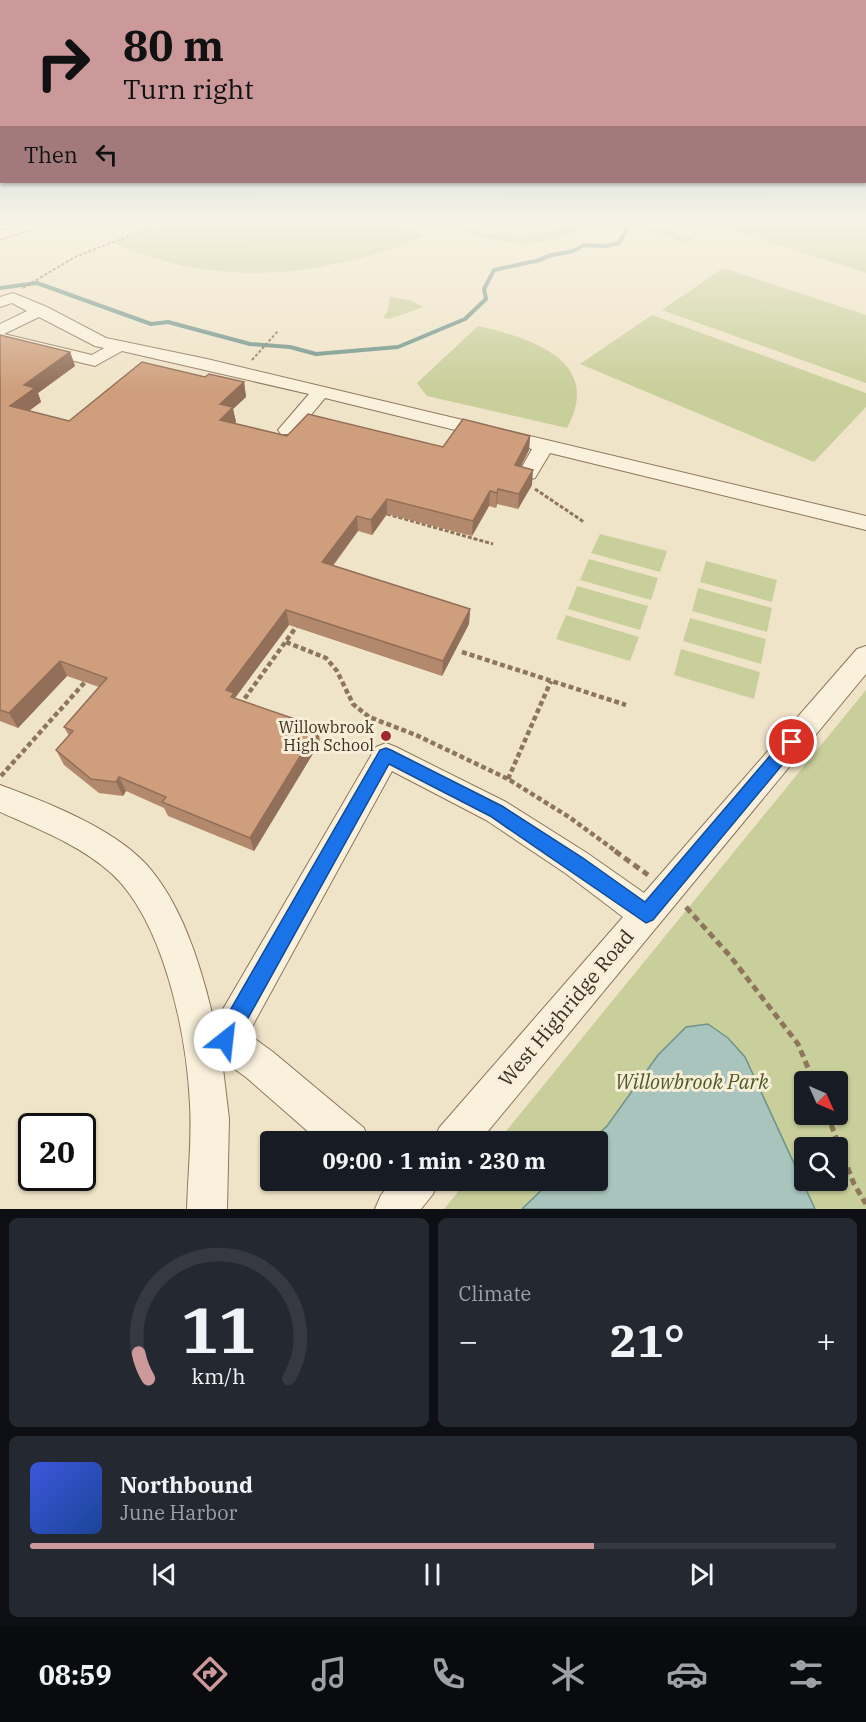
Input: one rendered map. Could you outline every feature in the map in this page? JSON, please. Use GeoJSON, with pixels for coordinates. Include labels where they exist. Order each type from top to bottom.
{"type":"FeatureCollection","features":[{"type":"Feature","properties":{"kind":"street"},"geometry":{"type":"LineString","coordinates":[[0,302],[13,298],[101,342],[117,347],[207,364],[866,523]]}},
{"type":"Feature","properties":{"kind":"street"},"geometry":{"type":"LineString","coordinates":[[0,330],[41,310]]}},
{"type":"Feature","properties":{"kind":"street"},"geometry":{"type":"LineString","coordinates":[[0,338],[95,361],[117,347]]}},
{"type":"Feature","properties":{"kind":"street"},"geometry":{"type":"LineString","coordinates":[[288,430],[321,391]]}},
{"type":"Feature","properties":{"kind":"street"},"geometry":{"type":"LineString","coordinates":[[530,480],[544,445]]}},
{"type":"Feature","properties":{"kind":"street","name":"West Highridge Road"},"geometry":{"type":"LineString","coordinates":[[462,1131],[866,656]]}},
{"type":"Feature","properties":{"kind":"street"},"geometry":{"type":"LineString","coordinates":[[225,1040],[386,755],[496,811],[576,863],[646,914]]}},
{"type":"Feature","properties":{"kind":"street"},"geometry":{"type":"LineString","coordinates":[[0,798],[104,849],[134,873],[162,916],[195,1019],[208,1092],[207,1209]]}},
{"type":"Feature","properties":{"kind":"street"},"geometry":{"type":"LineString","coordinates":[[195,1019],[260,1065],[337,1131]]}},
{"type":"Feature","properties":{"kind":"path"},"geometry":{"type":"LineString","coordinates":[[23,288],[42,276]]}},
{"type":"Feature","properties":{"kind":"path"},"geometry":{"type":"LineString","coordinates":[[261,350],[278,331]]}},
{"type":"Feature","properties":{"kind":"path"},"geometry":{"type":"LineString","coordinates":[[530,480],[584,522]]}},
{"type":"Feature","properties":{"kind":"path"},"geometry":{"type":"LineString","coordinates":[[387,514],[493,544]]}},
{"type":"Feature","properties":{"kind":"path"},"geometry":{"type":"LineString","coordinates":[[238,708],[302,618]]}},
{"type":"Feature","properties":{"kind":"path"},"geometry":{"type":"LineString","coordinates":[[462,652],[626,705]]}},
{"type":"Feature","properties":{"kind":"path"},"geometry":{"type":"LineString","coordinates":[[508,779],[551,681]]}},
{"type":"Feature","properties":{"kind":"path"},"geometry":{"type":"LineString","coordinates":[[0,777],[86,682]]}},
{"type":"Feature","properties":{"kind":"path"},"geometry":{"type":"LineString","coordinates":[[831,1125],[854,1184],[866,1204]]}},
{"type":"Feature","properties":{"kind":"green space"},"geometry":{"type":"Polygon","coordinates":[[[711,276],[749,276],[866,315],[866,383],[662,310],[711,276]]]}},
{"type":"Feature","properties":{"kind":"green space"},"geometry":{"type":"Polygon","coordinates":[[[390,297],[409,300],[424,307],[389,319],[383,318],[388,310],[390,297]]]}},
{"type":"Feature","properties":{"kind":"green space"},"geometry":{"type":"Polygon","coordinates":[[[652,315],[866,393],[866,407],[814,462],[580,364],[652,315]]]}},
{"type":"Feature","properties":{"kind":"green space"},"geometry":{"type":"Polygon","coordinates":[[[478,326],[519,337],[539,346],[556,356],[569,369],[576,385],[576,405],[567,428],[427,396],[417,383],[478,326]]]}},
{"type":"Feature","properties":{"kind":"green space"},"geometry":{"type":"Polygon","coordinates":[[[600,534],[667,551],[660,572],[591,553],[600,534]]]}},
{"type":"Feature","properties":{"kind":"green space"},"geometry":{"type":"Polygon","coordinates":[[[589,559],[658,578],[651,600],[580,580],[589,559]]]}},
{"type":"Feature","properties":{"kind":"green space"},"geometry":{"type":"Polygon","coordinates":[[[706,561],[777,580],[772,602],[700,582],[706,561]]]}},
{"type":"Feature","properties":{"kind":"green space"},"geometry":{"type":"Polygon","coordinates":[[[577,586],[648,606],[640,630],[568,609],[577,586]]]}},
{"type":"Feature","properties":{"kind":"green space"},"geometry":{"type":"Polygon","coordinates":[[[698,588],[772,608],[767,632],[692,611],[698,588]]]}},
{"type":"Feature","properties":{"kind":"green space"},"geometry":{"type":"Polygon","coordinates":[[[566,615],[639,637],[630,661],[556,639],[566,615]]]}},
{"type":"Feature","properties":{"kind":"green space"},"geometry":{"type":"Polygon","coordinates":[[[690,618],[766,639],[761,664],[683,641],[690,618]]]}},
{"type":"Feature","properties":{"kind":"green space"},"geometry":{"type":"Polygon","coordinates":[[[681,649],[760,672],[754,699],[674,675],[681,649]]]}},
{"type":"Feature","properties":{"kind":"green space","name":"Willowbrook Park"},"geometry":{"type":"Polygon","coordinates":[[[866,690],[866,1209],[444,1209],[459,1191],[608,1191],[608,1131],[506,1131],[866,690]]]}},
{"type":"Feature","properties":{"kind":"water"},"geometry":{"type":"Polygon","coordinates":[[[708,1024],[728,1038],[745,1057],[794,1163],[794,1191],[807,1191],[815,1209],[522,1209],[541,1191],[608,1191],[608,1131],[602,1131],[658,1055],[686,1027],[708,1024]]]}},
{"type":"Feature","properties":{"kind":"building"},"geometry":{"type":"Polygon","coordinates":[[[0,335],[70,352],[24,385],[35,388],[10,406],[69,421],[142,362],[205,377],[209,374],[244,382],[220,404],[233,407],[220,420],[287,436],[308,414],[443,447],[463,419],[530,436],[515,465],[533,470],[519,494],[498,489],[497,493],[490,491],[473,521],[387,499],[371,520],[357,516],[322,562],[470,609],[443,661],[286,610],[226,690],[234,693],[231,697],[318,727],[250,838],[162,802],[166,797],[119,777],[116,782],[91,779],[56,750],[73,731],[64,727],[107,678],[60,661],[9,713],[0,710],[0,335]]]}},
{"type":"Feature","properties":{"kind":"waterway"},"geometry":{"type":"LineString","coordinates":[[0,288],[37,283],[151,324],[168,322],[250,344],[290,347],[316,354],[398,347],[465,319],[486,299],[484,289],[491,276]]}},
{"type":"Feature","properties":{"kind":"place","name":"Willowbrook High School"},"geometry":{"type":"Point","coordinates":[386,736]}},
{"type":"Feature","properties":{"kind":"route"},"geometry":{"type":"LineString","coordinates":[[225,1040],[386,755],[496,811],[576,863],[646,914],[792,742]]}}]}
